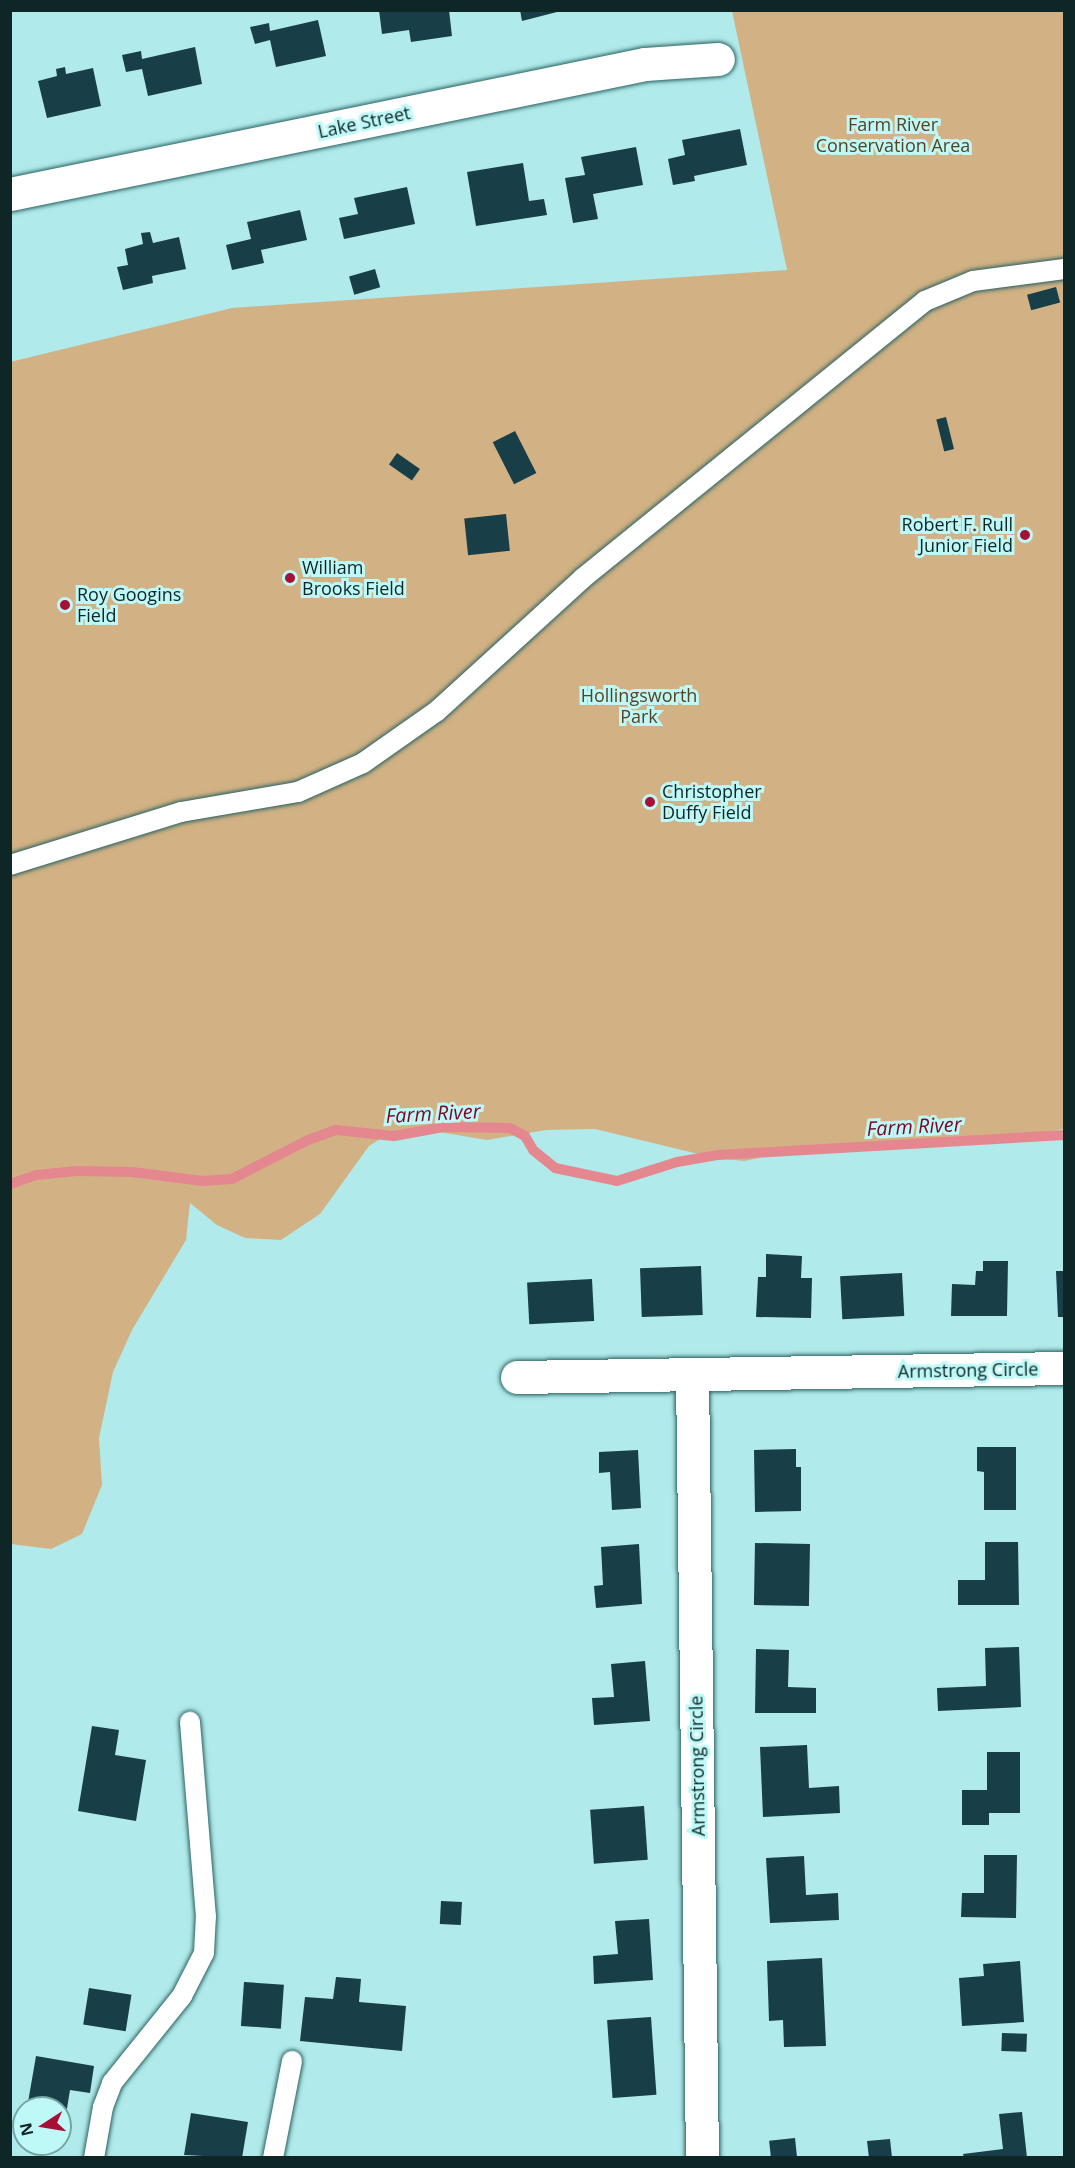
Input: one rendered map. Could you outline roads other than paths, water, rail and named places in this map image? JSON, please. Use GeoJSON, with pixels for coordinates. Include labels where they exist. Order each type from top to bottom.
{"type":"FeatureCollection","features":[{"type":"Feature","properties":{"kind":"street","name":"Lake Street"},"geometry":{"type":"LineString","coordinates":[[10,194],[645,64],[718,59]]}},
{"type":"Feature","properties":{"kind":"street","name":"Armstrong Circle"},"geometry":{"type":"LineString","coordinates":[[517,1377],[1065,1368]]}},
{"type":"Feature","properties":{"kind":"street","name":"Armstrong Circle"},"geometry":{"type":"LineString","coordinates":[[692,1374],[702,2157]]}},
{"type":"Feature","properties":{"kind":"lane"},"geometry":{"type":"LineString","coordinates":[[10,865],[181,812],[298,792],[363,763],[437,711],[583,578],[925,301],[973,281],[1065,269]]}},
{"type":"Feature","properties":{"kind":"lane"},"geometry":{"type":"LineString","coordinates":[[94,2157],[102,2107],[111,2083],[182,1996],[204,1953],[206,1917],[190,1722]]}},
{"type":"Feature","properties":{"kind":"lane"},"geometry":{"type":"LineString","coordinates":[[273,2157],[292,2061]]}},
{"type":"Feature","properties":{"kind":"waterway","name":"Farm River"},"geometry":{"type":"LineString","coordinates":[[10,1184],[36,1175],[77,1171],[132,1172],[202,1181],[232,1179],[308,1140],[336,1130],[394,1136],[443,1127],[510,1128],[525,1136],[533,1150],[555,1168],[617,1181],[677,1162],[718,1155],[1064,1135]]}},
{"type":"Feature","properties":{"kind":"place","name":"Robert F. Rull Junior Field"},"geometry":{"type":"Point","coordinates":[1025,535]}},
{"type":"Feature","properties":{"kind":"place","name":"William Brooks Field"},"geometry":{"type":"Point","coordinates":[290,578]}},
{"type":"Feature","properties":{"kind":"place","name":"Roy Googins Field"},"geometry":{"type":"Point","coordinates":[65,605]}},
{"type":"Feature","properties":{"kind":"place","name":"Christopher Duffy Field"},"geometry":{"type":"Point","coordinates":[650,802]}},
{"type":"Feature","properties":{"kind":"park label","name":"Farm River Conservation Area"},"geometry":{"type":"Point","coordinates":[893,135]}},
{"type":"Feature","properties":{"kind":"park label","name":"Hollingsworth Park"},"geometry":{"type":"Point","coordinates":[639,706]}}]}
